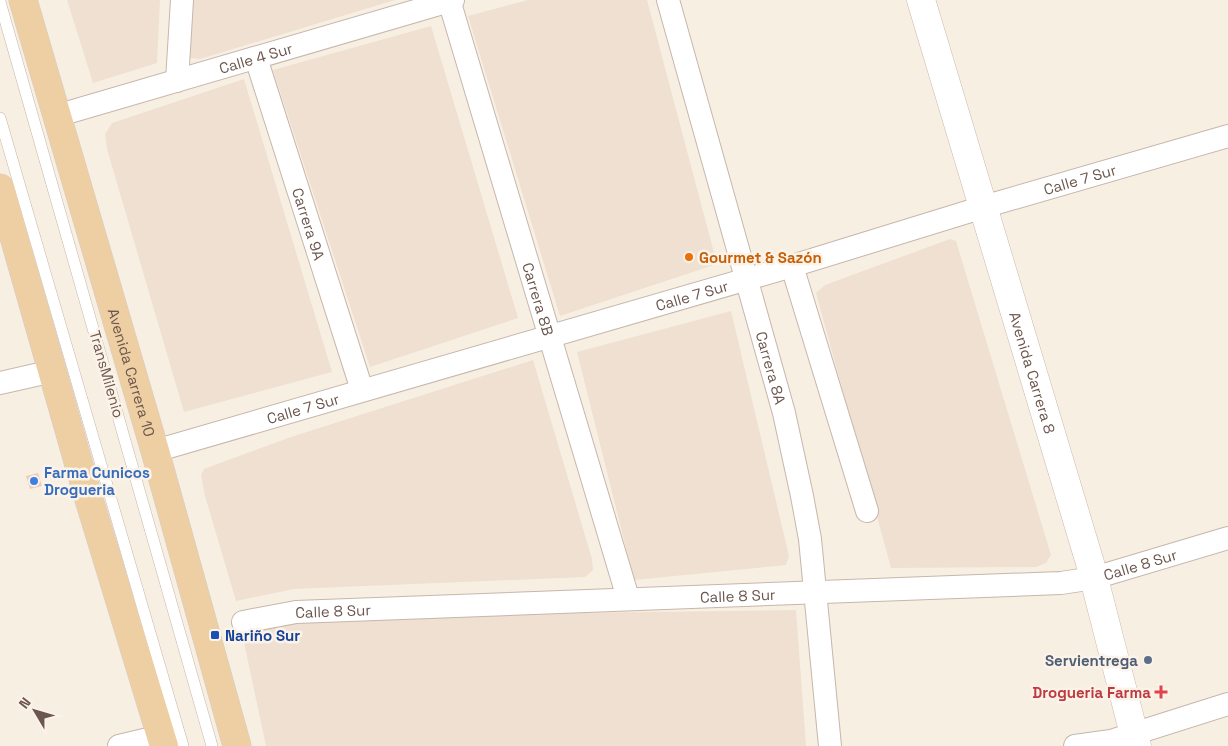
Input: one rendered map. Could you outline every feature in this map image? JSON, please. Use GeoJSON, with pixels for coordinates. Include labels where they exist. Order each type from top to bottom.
{"type":"FeatureCollection","features":[{"type":"Feature","properties":{"kind":"main road","name":"Avenida Carrera 10"},"geometry":{"type":"LineString","coordinates":[[23,0],[155,451],[237,746]]}},
{"type":"Feature","properties":{"kind":"main road","name":"Avenida Carrera 8"},"geometry":{"type":"LineString","coordinates":[[921,0],[1094,578],[1136,739]]}},
{"type":"Feature","properties":{"kind":"main road"},"geometry":{"type":"LineString","coordinates":[[0,188],[53,371],[169,743]]}},
{"type":"Feature","properties":{"kind":"street"},"geometry":{"type":"LineString","coordinates":[[177,80],[182,0]]}},
{"type":"Feature","properties":{"kind":"street","name":"Calle 4 Sur"},"geometry":{"type":"LineString","coordinates":[[56,116],[450,0]]}},
{"type":"Feature","properties":{"kind":"street","name":"Carrera 8B"},"geometry":{"type":"LineString","coordinates":[[450,0],[628,598]]}},
{"type":"Feature","properties":{"kind":"street","name":"Carrera 8A"},"geometry":{"type":"LineString","coordinates":[[668,0],[784,413],[800,486],[810,539],[830,746]]}},
{"type":"Feature","properties":{"kind":"street","name":"Carrera 9A"},"geometry":{"type":"LineString","coordinates":[[256,58],[362,390]]}},
{"type":"Feature","properties":{"kind":"street","name":"Calle 7 Sur"},"geometry":{"type":"LineString","coordinates":[[155,451],[792,266],[1228,136]]}},
{"type":"Feature","properties":{"kind":"street"},"geometry":{"type":"LineString","coordinates":[[792,266],[867,511]]}},
{"type":"Feature","properties":{"kind":"street"},"geometry":{"type":"LineString","coordinates":[[0,383],[53,371]]}},
{"type":"Feature","properties":{"kind":"street","name":"Calle 8 Sur"},"geometry":{"type":"LineString","coordinates":[[243,622],[296,612],[1061,583],[1094,578],[1228,538]]}},
{"type":"Feature","properties":{"kind":"street"},"geometry":{"type":"LineString","coordinates":[[1074,746],[1110,740],[1136,739],[1228,704]]}},
{"type":"Feature","properties":{"kind":"street"},"geometry":{"type":"LineString","coordinates":[[119,746],[169,743]]}},
{"type":"Feature","properties":{"kind":"lane","name":"TransMilenio"},"geometry":{"type":"LineString","coordinates":[[0,2],[212,746]]}},
{"type":"Feature","properties":{"kind":"lane","name":"TransMilenio"},"geometry":{"type":"LineString","coordinates":[[0,118],[169,743]]}},
{"type":"Feature","properties":{"kind":"shaded area"},"geometry":{"type":"Polygon","coordinates":[[[67,0],[160,0],[157,63],[93,83],[67,0]]]}},
{"type":"Feature","properties":{"kind":"shaded area"},"geometry":{"type":"Polygon","coordinates":[[[193,0],[395,0],[200,59],[190,58],[193,0]]]}},
{"type":"Feature","properties":{"kind":"shaded area"},"geometry":{"type":"Polygon","coordinates":[[[528,0],[647,0],[717,264],[560,316],[468,16],[528,0]]]}},
{"type":"Feature","properties":{"kind":"shaded area"},"geometry":{"type":"Polygon","coordinates":[[[431,26],[518,318],[370,367],[273,70],[431,26]]]}},
{"type":"Feature","properties":{"kind":"shaded area"},"geometry":{"type":"Polygon","coordinates":[[[244,79],[332,372],[184,412],[107,149],[105,134],[112,123],[244,79]]]}},
{"type":"Feature","properties":{"kind":"shaded area"},"geometry":{"type":"Polygon","coordinates":[[[950,239],[956,241],[1051,555],[1046,563],[1036,567],[891,568],[816,293],[825,285],[950,239]]]}},
{"type":"Feature","properties":{"kind":"shaded area"},"geometry":{"type":"Polygon","coordinates":[[[731,311],[789,556],[786,565],[634,580],[577,352],[731,311]]]}},
{"type":"Feature","properties":{"kind":"shaded area"},"geometry":{"type":"Polygon","coordinates":[[[533,360],[592,559],[593,570],[585,577],[294,589],[236,601],[205,496],[201,475],[204,469],[291,437],[533,360]]]}},
{"type":"Feature","properties":{"kind":"shaded area"},"geometry":{"type":"Polygon","coordinates":[[[796,610],[806,746],[266,746],[242,633],[320,616],[796,610]]]}},
{"type":"Feature","properties":{"kind":"building","name":"Farma Cunicos Drogueria"},"geometry":{"type":"Polygon","coordinates":[[[38,473],[42,486],[30,489],[26,476],[38,473]]]}},
{"type":"Feature","properties":{"kind":"place","name":"Gourmet & Sazón"},"geometry":{"type":"Point","coordinates":[689,257]}},
{"type":"Feature","properties":{"kind":"place","name":"Farma Cunicos Drogueria"},"geometry":{"type":"Point","coordinates":[34,481]}},
{"type":"Feature","properties":{"kind":"place","name":"Nariño Sur"},"geometry":{"type":"Point","coordinates":[215,635]}},
{"type":"Feature","properties":{"kind":"place","name":"Servientrega"},"geometry":{"type":"Point","coordinates":[1148,660]}},
{"type":"Feature","properties":{"kind":"place","name":"Drogueria Farma"},"geometry":{"type":"Point","coordinates":[1161,692]}}]}
